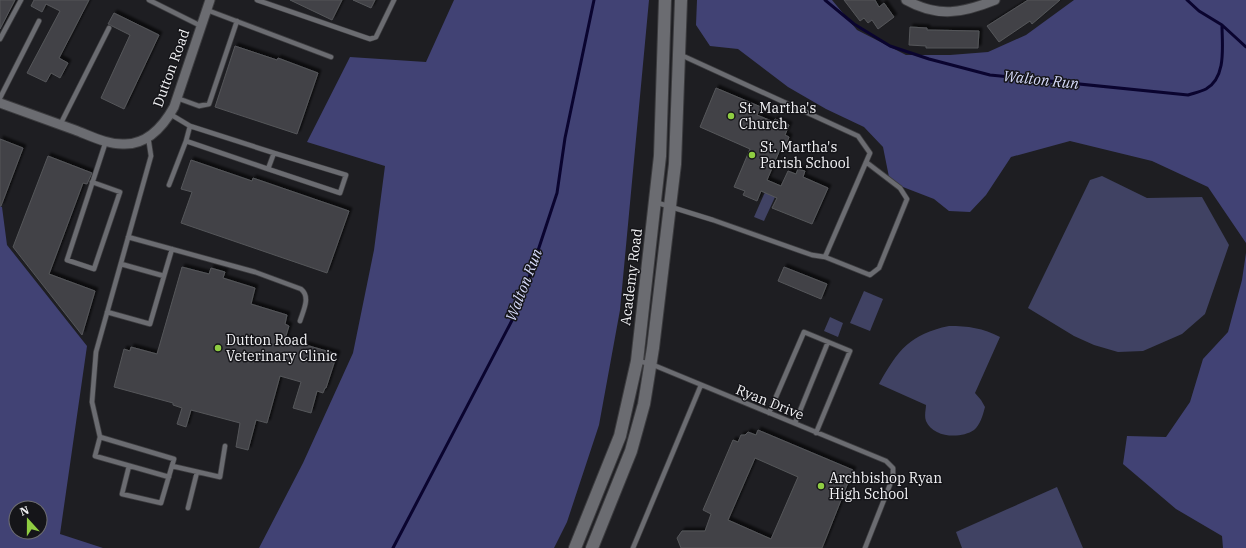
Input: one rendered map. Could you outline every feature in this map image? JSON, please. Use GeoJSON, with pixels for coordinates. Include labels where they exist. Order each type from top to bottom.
{"type":"FeatureCollection","features":[{"type":"Feature","properties":{"kind":"main road","name":"Academy Road"},"geometry":{"type":"LineString","coordinates":[[575,548],[620,436],[637,361],[660,156],[665,0]]}},
{"type":"Feature","properties":{"kind":"main road"},"geometry":{"type":"LineString","coordinates":[[592,548],[631,451],[644,404],[651,364],[675,164],[681,0]]}},
{"type":"Feature","properties":{"kind":"main road"},"geometry":{"type":"LineString","coordinates":[[663,54],[679,54]]}},
{"type":"Feature","properties":{"kind":"street","name":"Dutton Road"},"geometry":{"type":"LineString","coordinates":[[0,103],[106,141],[126,144],[157,132],[170,114],[177,98],[210,0]]}},
{"type":"Feature","properties":{"kind":"street"},"geometry":{"type":"LineString","coordinates":[[906,0],[915,5],[941,12],[955,13],[977,8],[995,0]]}},
{"type":"Feature","properties":{"kind":"lane"},"geometry":{"type":"LineString","coordinates":[[0,39],[21,0]]}},
{"type":"Feature","properties":{"kind":"lane"},"geometry":{"type":"LineString","coordinates":[[148,0],[201,26]]}},
{"type":"Feature","properties":{"kind":"lane"},"geometry":{"type":"LineString","coordinates":[[257,0],[370,39],[376,37],[394,0]]}},
{"type":"Feature","properties":{"kind":"lane"},"geometry":{"type":"LineString","coordinates":[[207,10],[331,57]]}},
{"type":"Feature","properties":{"kind":"lane"},"geometry":{"type":"LineString","coordinates":[[0,98],[39,21]]}},
{"type":"Feature","properties":{"kind":"lane"},"geometry":{"type":"LineString","coordinates":[[177,98],[198,106],[209,104],[237,21]]}},
{"type":"Feature","properties":{"kind":"lane"},"geometry":{"type":"LineString","coordinates":[[58,124],[109,28]]}},
{"type":"Feature","properties":{"kind":"lane"},"geometry":{"type":"LineString","coordinates":[[679,54],[858,136],[870,153],[825,257]]}},
{"type":"Feature","properties":{"kind":"lane"},"geometry":{"type":"LineString","coordinates":[[170,114],[190,126],[346,175],[340,193],[186,141]]}},
{"type":"Feature","properties":{"kind":"lane"},"geometry":{"type":"LineString","coordinates":[[169,185],[186,141],[190,126]]}},
{"type":"Feature","properties":{"kind":"lane"},"geometry":{"type":"LineString","coordinates":[[148,136],[150,156],[96,352],[92,402],[100,437],[95,456],[169,477]]}},
{"type":"Feature","properties":{"kind":"lane"},"geometry":{"type":"LineString","coordinates":[[92,182],[120,192],[94,269],[67,260],[92,182],[106,141]]}},
{"type":"Feature","properties":{"kind":"lane"},"geometry":{"type":"LineString","coordinates":[[268,169],[274,153]]}},
{"type":"Feature","properties":{"kind":"lane"},"geometry":{"type":"LineString","coordinates":[[655,202],[812,255],[825,257],[870,275],[879,268],[907,199],[900,188],[866,162]]}},
{"type":"Feature","properties":{"kind":"lane"},"geometry":{"type":"LineString","coordinates":[[128,237],[255,272],[302,289],[305,292],[307,299],[300,322]]}},
{"type":"Feature","properties":{"kind":"lane"},"geometry":{"type":"LineString","coordinates":[[107,312],[150,324],[172,249]]}},
{"type":"Feature","properties":{"kind":"lane"},"geometry":{"type":"LineString","coordinates":[[121,264],[164,276]]}},
{"type":"Feature","properties":{"kind":"lane"},"geometry":{"type":"LineString","coordinates":[[769,413],[804,332],[850,351],[816,432]]}},
{"type":"Feature","properties":{"kind":"lane"},"geometry":{"type":"LineString","coordinates":[[794,424],[828,342]]}},
{"type":"Feature","properties":{"kind":"lane","name":"Ryan Drive"},"geometry":{"type":"LineString","coordinates":[[637,361],[651,364],[886,461],[892,468],[893,477],[865,548]]}},
{"type":"Feature","properties":{"kind":"lane"},"geometry":{"type":"LineString","coordinates":[[633,548],[701,385]]}},
{"type":"Feature","properties":{"kind":"lane"},"geometry":{"type":"LineString","coordinates":[[100,437],[174,459],[161,503],[122,494],[129,466]]}},
{"type":"Feature","properties":{"kind":"lane"},"geometry":{"type":"LineString","coordinates":[[172,466],[220,477],[225,446]]}},
{"type":"Feature","properties":{"kind":"lane"},"geometry":{"type":"LineString","coordinates":[[188,508],[197,472]]}},
{"type":"Feature","properties":{"kind":"shaded area"},"geometry":{"type":"Polygon","coordinates":[[[454,0],[649,0],[620,310],[599,425],[567,522],[554,548],[259,548],[303,463],[353,353],[374,250],[385,166],[307,142],[350,57],[426,62],[454,0]]]}},
{"type":"Feature","properties":{"kind":"shaded area"},"geometry":{"type":"Polygon","coordinates":[[[697,0],[832,0],[857,30],[906,55],[950,55],[988,52],[1026,35],[1074,0],[1246,0],[1246,243],[1208,187],[1152,161],[1070,141],[1011,157],[986,195],[970,212],[949,211],[934,199],[890,182],[883,147],[864,127],[826,109],[788,87],[738,49],[710,46],[696,25],[697,0]]]}},
{"type":"Feature","properties":{"kind":"shaded area"},"geometry":{"type":"Polygon","coordinates":[[[1102,176],[1147,198],[1202,197],[1229,245],[1205,314],[1182,334],[1143,351],[1118,352],[1094,345],[1074,336],[1028,308],[1090,180],[1102,176]]]}},
{"type":"Feature","properties":{"kind":"shaded area"},"geometry":{"type":"Polygon","coordinates":[[[765,192],[775,197],[764,221],[754,217],[765,192]]]}},
{"type":"Feature","properties":{"kind":"shaded area"},"geometry":{"type":"Polygon","coordinates":[[[0,206],[2,207],[7,245],[87,346],[60,534],[103,548],[0,548],[0,206]]]}},
{"type":"Feature","properties":{"kind":"shaded area"},"geometry":{"type":"Polygon","coordinates":[[[1246,253],[1246,548],[1223,548],[1222,536],[1176,509],[1123,464],[1127,436],[1166,437],[1190,402],[1203,359],[1228,332],[1242,280],[1246,253]]]}},
{"type":"Feature","properties":{"kind":"shaded area"},"geometry":{"type":"Polygon","coordinates":[[[864,291],[883,299],[870,331],[850,323],[864,291]]]}},
{"type":"Feature","properties":{"kind":"shaded area"},"geometry":{"type":"Polygon","coordinates":[[[830,317],[843,323],[838,337],[824,331],[830,317]]]}},
{"type":"Feature","properties":{"kind":"shaded area"},"geometry":{"type":"Polygon","coordinates":[[[949,326],[975,328],[988,331],[1000,337],[975,393],[985,407],[981,420],[974,430],[955,436],[941,434],[930,427],[925,419],[926,405],[879,384],[892,362],[906,345],[924,334],[949,326]]]}},
{"type":"Feature","properties":{"kind":"shaded area"},"geometry":{"type":"Polygon","coordinates":[[[1057,487],[1083,548],[962,548],[956,532],[1057,487]]]}},
{"type":"Feature","properties":{"kind":"building"},"geometry":{"type":"Polygon","coordinates":[[[0,0],[15,0],[0,29],[0,0]]]}},
{"type":"Feature","properties":{"kind":"building"},"geometry":{"type":"Polygon","coordinates":[[[34,0],[89,0],[59,58],[68,63],[60,78],[51,73],[46,82],[27,73],[60,11],[46,4],[42,12],[31,6],[34,0]]]}},
{"type":"Feature","properties":{"kind":"building"},"geometry":{"type":"Polygon","coordinates":[[[290,0],[342,0],[332,20],[290,0]]]}},
{"type":"Feature","properties":{"kind":"building"},"geometry":{"type":"Polygon","coordinates":[[[353,0],[375,0],[371,8],[353,0]]]}},
{"type":"Feature","properties":{"kind":"building"},"geometry":{"type":"Polygon","coordinates":[[[844,0],[875,0],[879,7],[884,3],[894,17],[878,29],[872,20],[868,23],[864,18],[860,21],[844,0]]]}},
{"type":"Feature","properties":{"kind":"building"},"geometry":{"type":"Polygon","coordinates":[[[1028,0],[1060,0],[1032,24],[1030,21],[999,42],[987,26],[1028,0]]]}},
{"type":"Feature","properties":{"kind":"building"},"geometry":{"type":"Polygon","coordinates":[[[114,13],[159,35],[124,109],[101,98],[130,35],[108,24],[114,13]]]}},
{"type":"Feature","properties":{"kind":"building"},"geometry":{"type":"Polygon","coordinates":[[[910,27],[927,28],[927,30],[979,31],[978,48],[926,48],[926,46],[909,45],[910,27]]]}},
{"type":"Feature","properties":{"kind":"building"},"geometry":{"type":"Polygon","coordinates":[[[235,46],[277,60],[278,58],[318,73],[297,134],[215,107],[235,46]]]}},
{"type":"Feature","properties":{"kind":"building"},"geometry":{"type":"Polygon","coordinates":[[[716,88],[761,107],[757,115],[774,122],[775,119],[789,125],[785,135],[789,137],[786,146],[782,145],[767,180],[781,186],[788,171],[796,174],[798,169],[805,171],[803,177],[828,188],[812,224],[772,208],[777,198],[761,191],[757,201],[743,195],[745,191],[734,187],[750,149],[700,127],[716,88]]]}},
{"type":"Feature","properties":{"kind":"building"},"geometry":{"type":"Polygon","coordinates":[[[0,139],[23,148],[1,206],[0,206],[0,139]]]}},
{"type":"Feature","properties":{"kind":"building"},"geometry":{"type":"Polygon","coordinates":[[[48,156],[92,173],[87,184],[83,183],[49,274],[95,291],[82,335],[13,247],[48,156]]]}},
{"type":"Feature","properties":{"kind":"building"},"geometry":{"type":"Polygon","coordinates":[[[191,160],[252,181],[253,178],[349,211],[327,273],[181,223],[192,192],[181,189],[191,160]]]}},
{"type":"Feature","properties":{"kind":"building","name":"Dutton Road Veterinary Clinic"},"geometry":{"type":"Polygon","coordinates":[[[182,267],[209,274],[211,268],[225,272],[223,278],[255,288],[251,304],[287,315],[285,324],[289,326],[285,339],[337,354],[326,388],[323,393],[317,391],[311,413],[293,408],[301,382],[280,376],[267,423],[256,420],[248,450],[236,447],[240,423],[191,410],[186,427],[177,424],[182,408],[173,405],[173,403],[114,387],[124,349],[130,351],[131,347],[157,354],[182,267]]]}},
{"type":"Feature","properties":{"kind":"building"},"geometry":{"type":"Polygon","coordinates":[[[784,267],[827,284],[821,299],[778,281],[784,267]]]}},
{"type":"Feature","properties":{"kind":"building","name":"Archbishop Ryan High School"},"geometry":{"type":"Polygon","coordinates":[[[758,430],[853,470],[822,548],[681,548],[677,538],[682,531],[705,531],[711,514],[703,510],[733,440],[738,442],[741,435],[745,435],[748,432],[756,435],[758,430]],[[755,458],[728,520],[771,539],[798,477],[755,458]]]}},
{"type":"Feature","properties":{"kind":"waterway","name":"Walton Run"},"geometry":{"type":"LineString","coordinates":[[393,548],[520,305],[557,193],[565,138],[594,0]]}},
{"type":"Feature","properties":{"kind":"waterway","name":"Walton Run"},"geometry":{"type":"LineString","coordinates":[[825,0],[854,24],[890,46],[929,59],[990,75],[1188,95],[1206,89],[1213,84],[1217,77],[1222,60],[1222,25]]}},
{"type":"Feature","properties":{"kind":"waterway"},"geometry":{"type":"LineString","coordinates":[[1187,0],[1199,11],[1222,25],[1246,47]]}},
{"type":"Feature","properties":{"kind":"place","name":"St. Martha's Church"},"geometry":{"type":"Point","coordinates":[731,116]}},
{"type":"Feature","properties":{"kind":"place","name":"St. Martha's Parish School"},"geometry":{"type":"Point","coordinates":[752,155]}},
{"type":"Feature","properties":{"kind":"place","name":"Dutton Road Veterinary Clinic"},"geometry":{"type":"Point","coordinates":[218,348]}},
{"type":"Feature","properties":{"kind":"place","name":"Archbishop Ryan High School"},"geometry":{"type":"Point","coordinates":[821,486]}}]}
